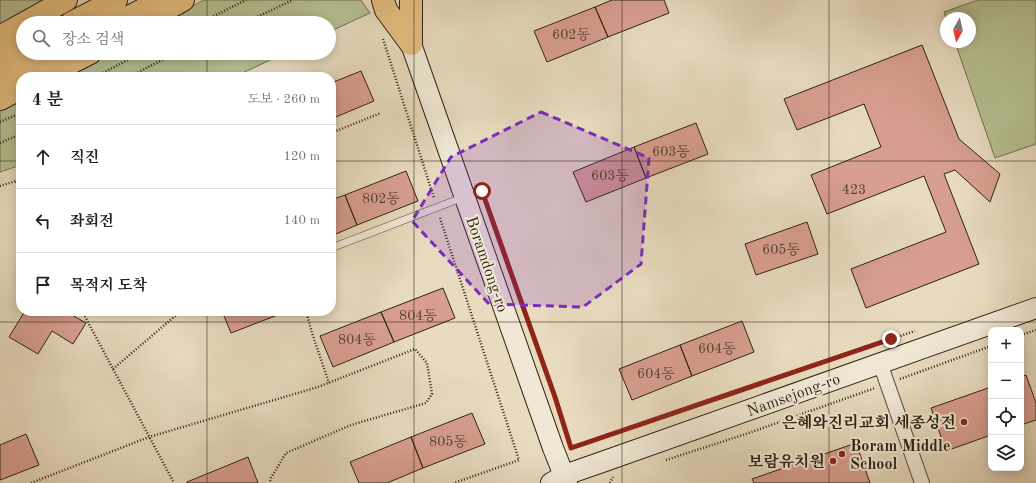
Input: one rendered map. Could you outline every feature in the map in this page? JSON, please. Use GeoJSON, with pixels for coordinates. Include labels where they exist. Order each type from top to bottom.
{"type":"FeatureCollection","features":[{"type":"Feature","properties":{"kind":"highway"},"geometry":{"type":"LineString","coordinates":[[37,16],[66,0]]}},
{"type":"Feature","properties":{"kind":"highway"},"geometry":{"type":"LineString","coordinates":[[85,16],[116,0]]}},
{"type":"Feature","properties":{"kind":"highway"},"geometry":{"type":"LineString","coordinates":[[130,16],[162,0]]}},
{"type":"Feature","properties":{"kind":"highway"},"geometry":{"type":"LineString","coordinates":[[155,16],[183,0]]}},
{"type":"Feature","properties":{"kind":"highway"},"geometry":{"type":"LineString","coordinates":[[383,0],[386,10],[410,44]]}},
{"type":"Feature","properties":{"kind":"highway"},"geometry":{"type":"LineString","coordinates":[[410,0],[410,44]]}},
{"type":"Feature","properties":{"kind":"highway"},"geometry":{"type":"LineString","coordinates":[[0,37],[16,28]]}},
{"type":"Feature","properties":{"kind":"highway"},"geometry":{"type":"LineString","coordinates":[[0,59],[16,51]]}},
{"type":"Feature","properties":{"kind":"highway"},"geometry":{"type":"LineString","coordinates":[[20,72],[43,60]]}},
{"type":"Feature","properties":{"kind":"highway"},"geometry":{"type":"LineString","coordinates":[[53,72],[76,60]]}},
{"type":"Feature","properties":{"kind":"highway"},"geometry":{"type":"LineString","coordinates":[[0,82],[16,74]]}},
{"type":"Feature","properties":{"kind":"highway"},"geometry":{"type":"LineString","coordinates":[[0,99],[16,91]]}},
{"type":"Feature","properties":{"kind":"street","name":"Boramdong-ro"},"geometry":{"type":"LineString","coordinates":[[410,44],[553,448],[561,480]]}},
{"type":"Feature","properties":{"kind":"street","name":"Namsejong-ro"},"geometry":{"type":"LineString","coordinates":[[561,480],[880,363],[1036,308]]}},
{"type":"Feature","properties":{"kind":"street"},"geometry":{"type":"LineString","coordinates":[[880,363],[922,483]]}},
{"type":"Feature","properties":{"kind":"lane"},"geometry":{"type":"LineString","coordinates":[[336,246],[464,197]]}},
{"type":"Feature","properties":{"kind":"path"},"geometry":{"type":"LineString","coordinates":[[214,16],[246,0]]}},
{"type":"Feature","properties":{"kind":"path"},"geometry":{"type":"LineString","coordinates":[[259,16],[293,0]]}},
{"type":"Feature","properties":{"kind":"path"},"geometry":{"type":"LineString","coordinates":[[381,33],[519,460],[454,483]]}},
{"type":"Feature","properties":{"kind":"path"},"geometry":{"type":"LineString","coordinates":[[105,72],[128,60]]}},
{"type":"Feature","properties":{"kind":"path"},"geometry":{"type":"LineString","coordinates":[[139,72],[163,60]]}},
{"type":"Feature","properties":{"kind":"path"},"geometry":{"type":"LineString","coordinates":[[336,131],[381,113]]}},
{"type":"Feature","properties":{"kind":"path"},"geometry":{"type":"LineString","coordinates":[[0,122],[16,115]]}},
{"type":"Feature","properties":{"kind":"path"},"geometry":{"type":"LineString","coordinates":[[0,142],[16,136]]}},
{"type":"Feature","properties":{"kind":"path"},"geometry":{"type":"LineString","coordinates":[[0,186],[16,181]]}},
{"type":"Feature","properties":{"kind":"path"},"geometry":{"type":"LineString","coordinates":[[85,316],[174,483]]}},
{"type":"Feature","properties":{"kind":"path"},"geometry":{"type":"LineString","coordinates":[[113,369],[175,316]]}},
{"type":"Feature","properties":{"kind":"path"},"geometry":{"type":"LineString","coordinates":[[307,316],[329,383]]}},
{"type":"Feature","properties":{"kind":"path"},"geometry":{"type":"LineString","coordinates":[[569,442],[571,448],[919,329]]}},
{"type":"Feature","properties":{"kind":"path"},"geometry":{"type":"LineString","coordinates":[[1024,334],[1036,330]]}},
{"type":"Feature","properties":{"kind":"path"},"geometry":{"type":"LineString","coordinates":[[664,460],[746,434],[988,347]]}},
{"type":"Feature","properties":{"kind":"path"},"geometry":{"type":"LineString","coordinates":[[31,483],[149,437],[318,387],[415,349],[427,363],[432,394],[426,403],[350,425],[286,453],[271,478],[270,483]]}},
{"type":"Feature","properties":{"kind":"path"},"geometry":{"type":"LineString","coordinates":[[610,483],[613,477],[620,474]]}},
{"type":"Feature","properties":{"kind":"highlighted area"},"geometry":{"type":"Polygon","coordinates":[[[541,112],[649,158],[641,264],[583,307],[489,304],[412,221],[451,157],[541,112]]]}},
{"type":"Feature","properties":{"kind":"green space"},"geometry":{"type":"Polygon","coordinates":[[[0,0],[53,0],[25,16],[16,16],[16,21],[0,30],[0,0]]]}},
{"type":"Feature","properties":{"kind":"green space"},"geometry":{"type":"Polygon","coordinates":[[[204,0],[361,0],[370,13],[336,29],[336,16],[174,16],[204,0]]]}},
{"type":"Feature","properties":{"kind":"green space"},"geometry":{"type":"Polygon","coordinates":[[[978,0],[1036,0],[1036,144],[995,158],[957,48],[976,48],[976,12],[944,12],[978,0]]]}},
{"type":"Feature","properties":{"kind":"green space"},"geometry":{"type":"Polygon","coordinates":[[[93,60],[270,60],[245,72],[72,72],[93,60]]]}},
{"type":"Feature","properties":{"kind":"green space"},"geometry":{"type":"Polygon","coordinates":[[[16,100],[16,167],[0,172],[0,108],[16,100]]]}},
{"type":"Feature","properties":{"kind":"building"},"geometry":{"type":"Polygon","coordinates":[[[612,0],[664,0],[669,13],[608,37],[595,7],[612,0]]]}},
{"type":"Feature","properties":{"kind":"building"},"geometry":{"type":"Polygon","coordinates":[[[595,7],[608,37],[547,62],[534,31],[595,7]]]}},
{"type":"Feature","properties":{"kind":"building"},"geometry":{"type":"Polygon","coordinates":[[[922,45],[959,139],[1000,174],[990,202],[955,170],[944,174],[979,264],[866,308],[851,269],[946,232],[924,176],[827,214],[811,175],[881,147],[864,104],[797,130],[784,99],[922,45]]]}},
{"type":"Feature","properties":{"kind":"building"},"geometry":{"type":"Polygon","coordinates":[[[361,71],[374,101],[336,117],[336,81],[361,71]]]}},
{"type":"Feature","properties":{"kind":"building"},"geometry":{"type":"Polygon","coordinates":[[[696,123],[708,154],[646,178],[634,147],[696,123]]]}},
{"type":"Feature","properties":{"kind":"building"},"geometry":{"type":"Polygon","coordinates":[[[634,147],[646,178],[586,202],[573,172],[634,147]]]}},
{"type":"Feature","properties":{"kind":"building"},"geometry":{"type":"Polygon","coordinates":[[[406,171],[418,201],[357,225],[345,195],[406,171]]]}},
{"type":"Feature","properties":{"kind":"building"},"geometry":{"type":"Polygon","coordinates":[[[345,195],[357,225],[336,234],[336,198],[345,195]]]}},
{"type":"Feature","properties":{"kind":"building"},"geometry":{"type":"Polygon","coordinates":[[[807,222],[818,254],[756,275],[745,244],[807,222]]]}},
{"type":"Feature","properties":{"kind":"building"},"geometry":{"type":"Polygon","coordinates":[[[443,288],[455,318],[394,342],[381,312],[443,288]]]}},
{"type":"Feature","properties":{"kind":"building"},"geometry":{"type":"Polygon","coordinates":[[[381,312],[394,342],[333,367],[320,336],[381,312]]]}},
{"type":"Feature","properties":{"kind":"building"},"geometry":{"type":"Polygon","coordinates":[[[22,316],[74,316],[86,323],[73,344],[52,331],[38,354],[9,337],[22,316]]]}},
{"type":"Feature","properties":{"kind":"building"},"geometry":{"type":"Polygon","coordinates":[[[224,316],[275,316],[231,333],[224,316]]]}},
{"type":"Feature","properties":{"kind":"building"},"geometry":{"type":"Polygon","coordinates":[[[742,321],[754,352],[692,376],[680,345],[742,321]]]}},
{"type":"Feature","properties":{"kind":"building"},"geometry":{"type":"Polygon","coordinates":[[[680,345],[692,376],[632,400],[619,369],[680,345]]]}},
{"type":"Feature","properties":{"kind":"building"},"geometry":{"type":"Polygon","coordinates":[[[1026,375],[1036,403],[1036,420],[1024,424],[1024,399],[1024,376],[1026,375]]]}},
{"type":"Feature","properties":{"kind":"building","name":"은혜와진리교회 세종성전"},"geometry":{"type":"Polygon","coordinates":[[[988,388],[988,436],[946,451],[931,408],[988,388]]]}},
{"type":"Feature","properties":{"kind":"building"},"geometry":{"type":"Polygon","coordinates":[[[472,413],[485,444],[423,468],[411,437],[472,413]]]}},
{"type":"Feature","properties":{"kind":"building"},"geometry":{"type":"Polygon","coordinates":[[[26,434],[39,465],[0,480],[0,445],[26,434]]]}},
{"type":"Feature","properties":{"kind":"building"},"geometry":{"type":"Polygon","coordinates":[[[411,437],[423,468],[387,483],[359,483],[350,462],[411,437]]]}},
{"type":"Feature","properties":{"kind":"building","name":"보람유치원"},"geometry":{"type":"Polygon","coordinates":[[[856,443],[870,483],[754,483],[752,479],[856,443]]]}},
{"type":"Feature","properties":{"kind":"building"},"geometry":{"type":"Polygon","coordinates":[[[248,457],[258,483],[187,483],[187,482],[248,457]]]}},
{"type":"Feature","properties":{"kind":"place","name":"은혜와진리교회 세종성전"},"geometry":{"type":"Point","coordinates":[964,422]}},
{"type":"Feature","properties":{"kind":"place","name":"Boram Middle School"},"geometry":{"type":"Point","coordinates":[842,454]}},
{"type":"Feature","properties":{"kind":"place","name":"보람유치원"},"geometry":{"type":"Point","coordinates":[833,461]}},
{"type":"Feature","properties":{"kind":"route"},"geometry":{"type":"LineString","coordinates":[[482,191],[555,397],[571,448],[891,339]]}}]}
